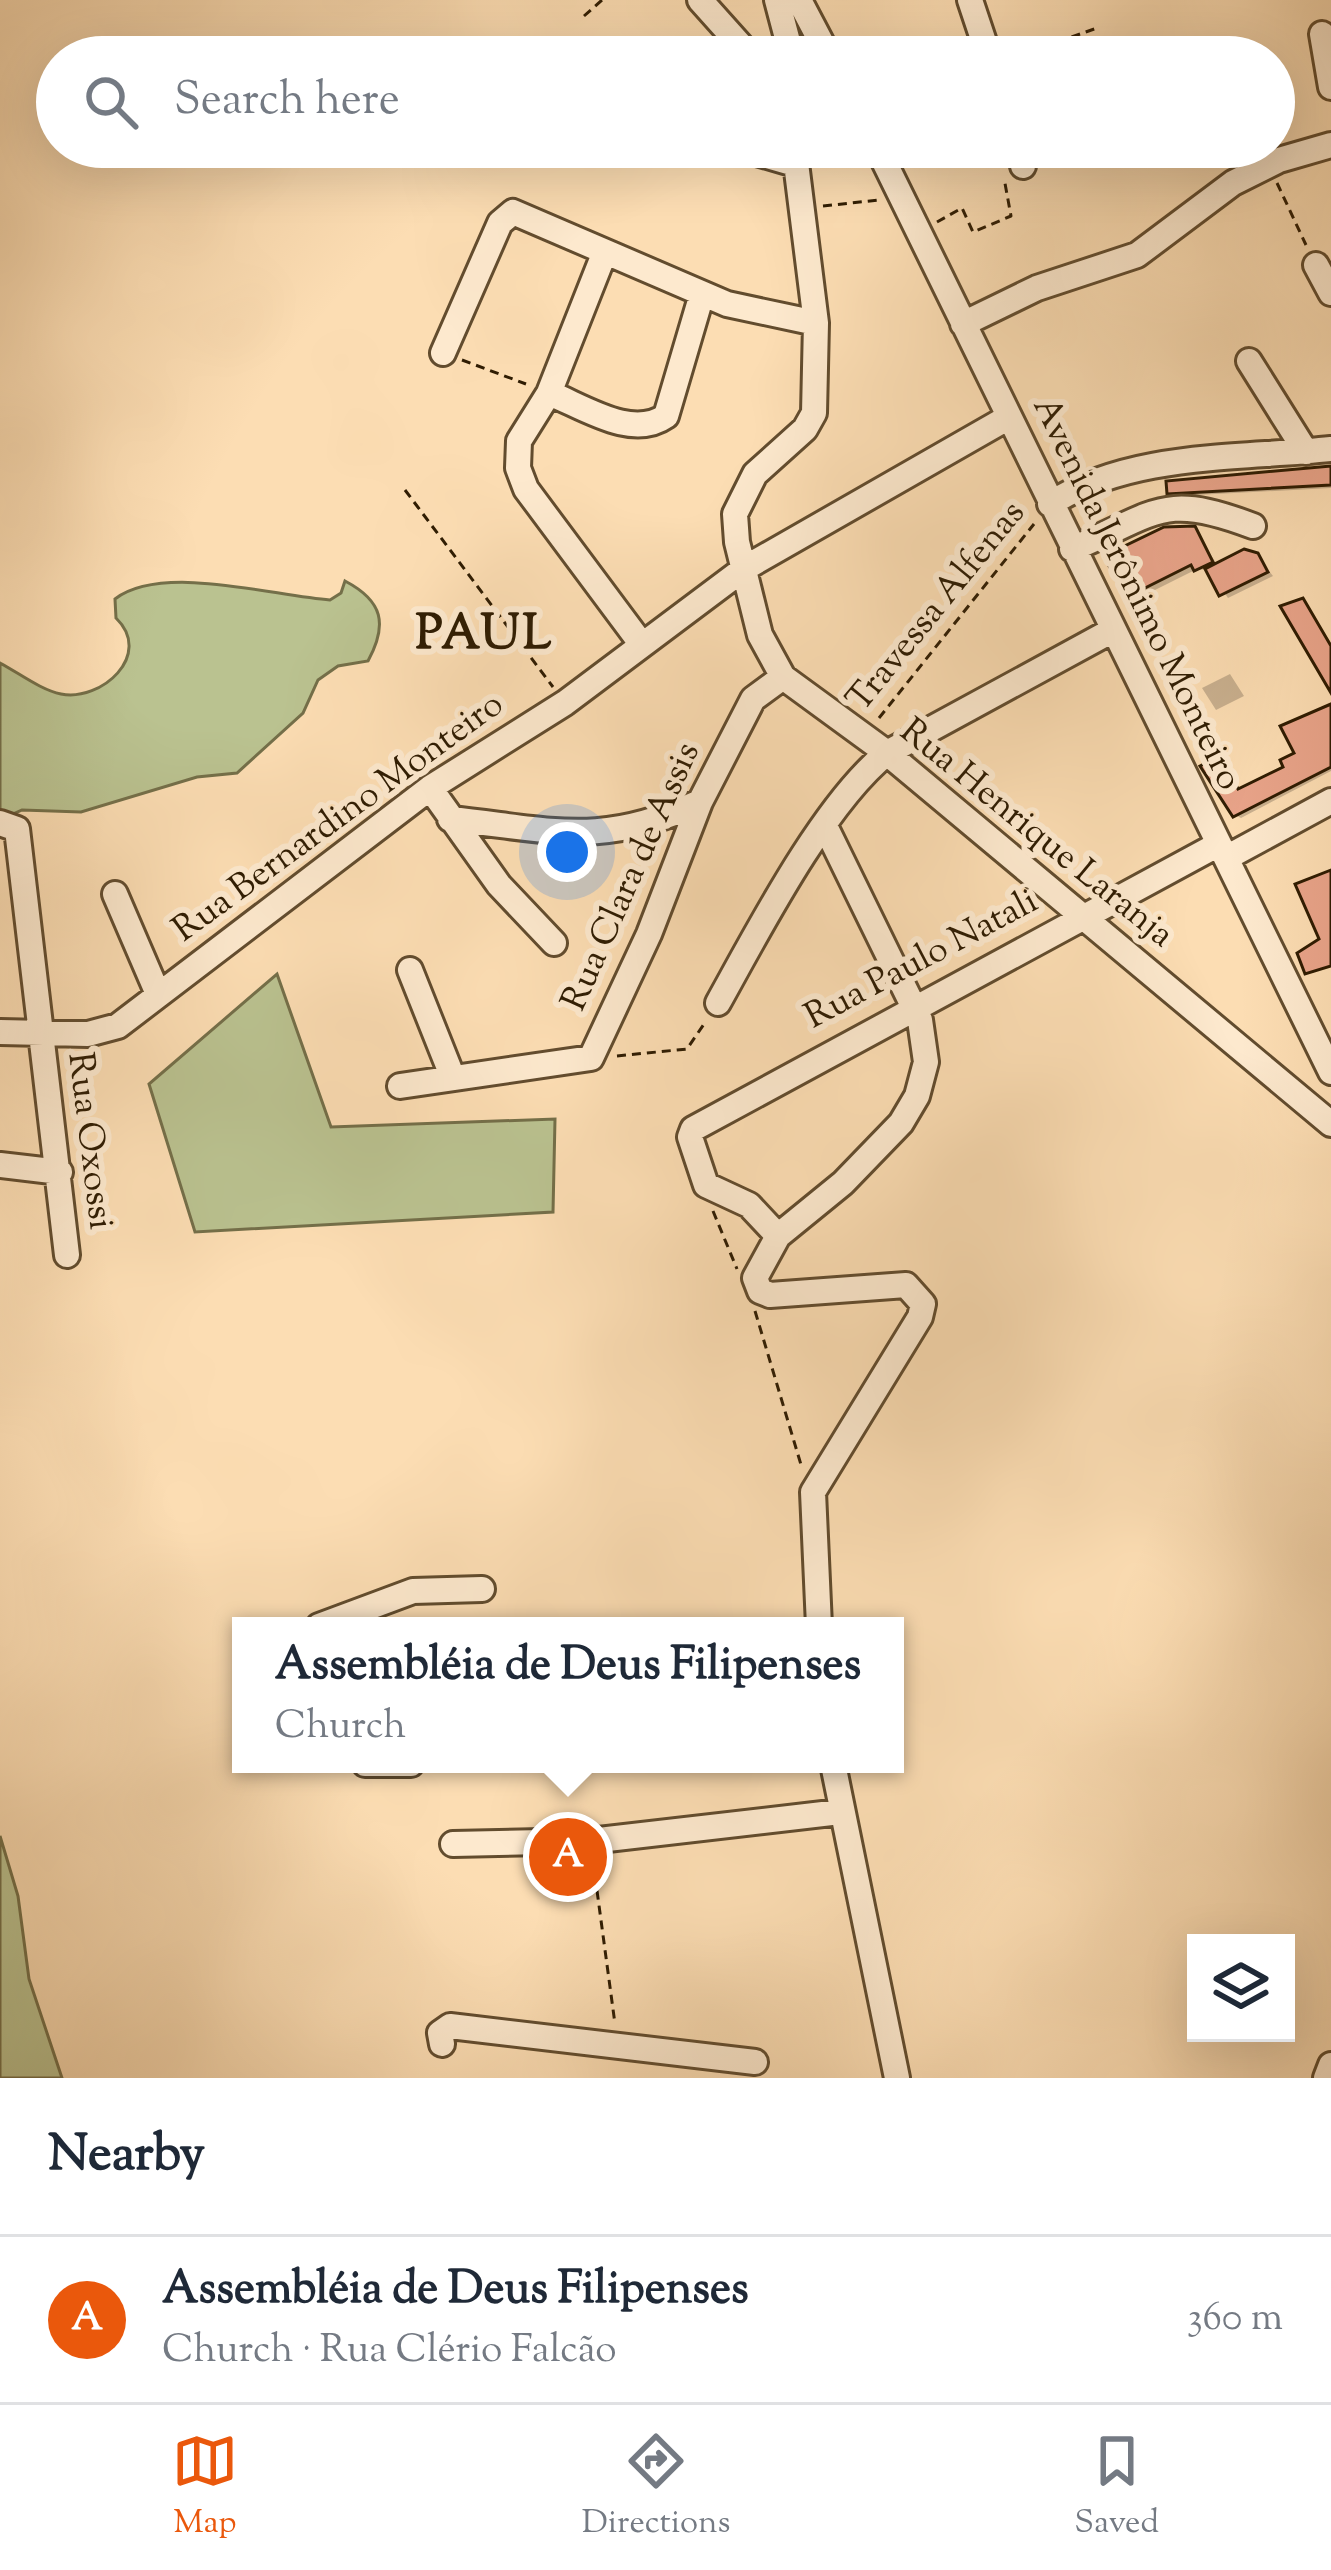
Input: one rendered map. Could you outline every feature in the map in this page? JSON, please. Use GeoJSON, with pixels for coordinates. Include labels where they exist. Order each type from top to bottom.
{"type":"FeatureCollection","features":[{"type":"Feature","properties":{"kind":"street"},"geometry":{"type":"LineString","coordinates":[[700,0],[733,36]]}},
{"type":"Feature","properties":{"kind":"street"},"geometry":{"type":"LineString","coordinates":[[777,0],[786,36]]}},
{"type":"Feature","properties":{"kind":"street"},"geometry":{"type":"LineString","coordinates":[[799,0],[819,36]]}},
{"type":"Feature","properties":{"kind":"street"},"geometry":{"type":"LineString","coordinates":[[970,0],[982,36]]}},
{"type":"Feature","properties":{"kind":"street"},"geometry":{"type":"LineString","coordinates":[[1322,34],[1331,87]]}},
{"type":"Feature","properties":{"kind":"street"},"geometry":{"type":"LineString","coordinates":[[1295,156],[1331,145]]}},
{"type":"Feature","properties":{"kind":"street","name":"Rua Henrique Laranja"},"geometry":{"type":"LineString","coordinates":[[797,168],[816,323],[814,413],[805,429],[755,474],[735,514],[760,635],[783,677],[861,740],[886,753],[1331,1124]]}},
{"type":"Feature","properties":{"kind":"street","name":"Avenida Jerônimo Monteiro"},"geometry":{"type":"LineString","coordinates":[[888,168],[1331,1072]]}},
{"type":"Feature","properties":{"kind":"street"},"geometry":{"type":"LineString","coordinates":[[963,324],[1036,287],[1137,255],[1214,196],[1263,168]]}},
{"type":"Feature","properties":{"kind":"street"},"geometry":{"type":"LineString","coordinates":[[443,353],[506,214],[522,214],[702,294],[766,315],[816,323]]}},
{"type":"Feature","properties":{"kind":"street"},"geometry":{"type":"LineString","coordinates":[[604,254],[549,393],[519,441],[518,468],[526,489],[645,638]]}},
{"type":"Feature","properties":{"kind":"street"},"geometry":{"type":"LineString","coordinates":[[1316,265],[1331,293]]}},
{"type":"Feature","properties":{"kind":"street"},"geometry":{"type":"LineString","coordinates":[[549,393],[631,426],[652,425],[666,416],[702,294]]}},
{"type":"Feature","properties":{"kind":"street"},"geometry":{"type":"LineString","coordinates":[[1249,361],[1318,451]]}},
{"type":"Feature","properties":{"kind":"street","name":"Rua Bernardino Monteiro"},"geometry":{"type":"LineString","coordinates":[[0,1032],[88,1034],[118,1026],[430,788],[565,703],[645,638],[745,568],[1010,417]]}},
{"type":"Feature","properties":{"kind":"street"},"geometry":{"type":"LineString","coordinates":[[1050,504],[1083,482],[1120,472],[1318,451]]}},
{"type":"Feature","properties":{"kind":"street"},"geometry":{"type":"LineString","coordinates":[[1072,549],[1172,506],[1209,509],[1253,526]]}},
{"type":"Feature","properties":{"kind":"street"},"geometry":{"type":"LineString","coordinates":[[587,554],[645,638]]}},
{"type":"Feature","properties":{"kind":"street"},"geometry":{"type":"LineString","coordinates":[[718,1004],[768,914],[846,793],[886,753],[1113,630]]}},
{"type":"Feature","properties":{"kind":"street","name":"Rua Clara de Assis"},"geometry":{"type":"LineString","coordinates":[[400,1086],[591,1058],[649,934],[700,802],[753,699],[783,677]]}},
{"type":"Feature","properties":{"kind":"street"},"geometry":{"type":"LineString","coordinates":[[430,788],[500,885],[554,943]]}},
{"type":"Feature","properties":{"kind":"street","name":"Rua Paulo Natali"},"geometry":{"type":"LineString","coordinates":[[702,1174],[693,1129],[1079,916],[1331,801]]}},
{"type":"Feature","properties":{"kind":"street"},"geometry":{"type":"LineString","coordinates":[[451,819],[609,834],[647,826],[700,802]]}},
{"type":"Feature","properties":{"kind":"street","name":"Rua Oxossi"},"geometry":{"type":"LineString","coordinates":[[0,823],[17,829],[67,1255]]}},
{"type":"Feature","properties":{"kind":"street"},"geometry":{"type":"LineString","coordinates":[[819,1617],[813,1492],[920,1317],[923,1304],[906,1285],[760,1291],[757,1268],[778,1236],[843,1183],[901,1123],[917,1096],[926,1062],[925,1035],[914,1006],[826,828]]}},
{"type":"Feature","properties":{"kind":"street"},"geometry":{"type":"LineString","coordinates":[[115,894],[158,994]]}},
{"type":"Feature","properties":{"kind":"street"},"geometry":{"type":"LineString","coordinates":[[410,970],[453,1078]]}},
{"type":"Feature","properties":{"kind":"street"},"geometry":{"type":"LineString","coordinates":[[0,1165],[60,1172]]}},
{"type":"Feature","properties":{"kind":"street"},"geometry":{"type":"LineString","coordinates":[[702,1174],[749,1205],[778,1236]]}},
{"type":"Feature","properties":{"kind":"street"},"geometry":{"type":"LineString","coordinates":[[341,1617],[392,1596],[482,1589]]}},
{"type":"Feature","properties":{"kind":"street"},"geometry":{"type":"LineString","coordinates":[[834,1773],[897,2078]]}},
{"type":"Feature","properties":{"kind":"street"},"geometry":{"type":"LineString","coordinates":[[452,1844],[590,1841],[840,1812]]}},
{"type":"Feature","properties":{"kind":"street"},"geometry":{"type":"LineString","coordinates":[[442,2044],[440,2033],[451,2026],[618,2050],[660,2066],[754,2062]]}},
{"type":"Feature","properties":{"kind":"street"},"geometry":{"type":"LineString","coordinates":[[1325,2078],[1331,2065]]}},
{"type":"Feature","properties":{"kind":"path"},"geometry":{"type":"LineString","coordinates":[[584,16],[602,0]]}},
{"type":"Feature","properties":{"kind":"path"},"geometry":{"type":"LineString","coordinates":[[1074,36],[1096,28]]}},
{"type":"Feature","properties":{"kind":"path"},"geometry":{"type":"LineString","coordinates":[[920,231],[962,208],[973,232],[1011,216],[1003,172],[1008,168]]}},
{"type":"Feature","properties":{"kind":"path"},"geometry":{"type":"LineString","coordinates":[[1269,168],[1316,265]]}},
{"type":"Feature","properties":{"kind":"path"},"geometry":{"type":"LineString","coordinates":[[803,209],[903,197]]}},
{"type":"Feature","properties":{"kind":"path"},"geometry":{"type":"LineString","coordinates":[[443,353],[549,393]]}},
{"type":"Feature","properties":{"kind":"path"},"geometry":{"type":"LineString","coordinates":[[405,490],[565,703]]}},
{"type":"Feature","properties":{"kind":"path","name":"Travessa Alfenas"},"geometry":{"type":"LineString","coordinates":[[861,740],[1050,504]]}},
{"type":"Feature","properties":{"kind":"path"},"geometry":{"type":"LineString","coordinates":[[591,1058],[687,1049],[718,1004]]}},
{"type":"Feature","properties":{"kind":"path"},"geometry":{"type":"LineString","coordinates":[[702,1174],[718,1229],[745,1287]]}},
{"type":"Feature","properties":{"kind":"path"},"geometry":{"type":"LineString","coordinates":[[754,1306],[813,1492]]}},
{"type":"Feature","properties":{"kind":"path"},"geometry":{"type":"LineString","coordinates":[[590,1841],[618,2050]]}},
{"type":"Feature","properties":{"kind":"green space"},"geometry":{"type":"Polygon","coordinates":[[[345,581],[367,597],[378,615],[378,636],[368,661],[338,666],[318,680],[303,713],[237,773],[197,777],[81,812],[22,810],[0,820],[0,663],[46,689],[76,695],[106,683],[126,660],[129,647],[116,618],[115,599],[135,589],[189,582],[330,600],[341,593],[345,581]]]}},
{"type":"Feature","properties":{"kind":"green space"},"geometry":{"type":"Polygon","coordinates":[[[277,974],[331,1127],[555,1119],[553,1212],[195,1232],[149,1084],[277,974]]]}},
{"type":"Feature","properties":{"kind":"green space"},"geometry":{"type":"Polygon","coordinates":[[[0,1836],[18,1896],[29,1979],[62,2078],[0,2078],[0,1836]]]}},
{"type":"Feature","properties":{"kind":"building"},"geometry":{"type":"Polygon","coordinates":[[[1331,466],[1331,485],[1167,494],[1166,481],[1331,466]]]}},
{"type":"Feature","properties":{"kind":"building"},"geometry":{"type":"Polygon","coordinates":[[[1195,526],[1213,562],[1194,571],[1191,565],[1125,598],[1104,556],[1164,527],[1195,526]]]}},
{"type":"Feature","properties":{"kind":"building"},"geometry":{"type":"Polygon","coordinates":[[[1244,549],[1258,553],[1268,572],[1219,596],[1205,569],[1244,549]]]}},
{"type":"Feature","properties":{"kind":"building"},"geometry":{"type":"Polygon","coordinates":[[[1303,598],[1331,646],[1331,693],[1280,606],[1303,598]]]}},
{"type":"Feature","properties":{"kind":"building"},"geometry":{"type":"Polygon","coordinates":[[[1331,704],[1331,767],[1233,817],[1200,766],[1221,755],[1238,789],[1283,767],[1280,760],[1294,753],[1280,726],[1331,704]]]}},
{"type":"Feature","properties":{"kind":"building"},"geometry":{"type":"Polygon","coordinates":[[[1331,870],[1331,966],[1305,974],[1297,953],[1319,939],[1295,884],[1331,870]]]}},
{"type":"Feature","properties":{"kind":"place","name":"Assembléia de Deus Filipenses"},"geometry":{"type":"Point","coordinates":[568,1857]}},
{"type":"Feature","properties":{"kind":"district","name":"PAUL"},"geometry":{"type":"Point","coordinates":[485,636]}}]}
